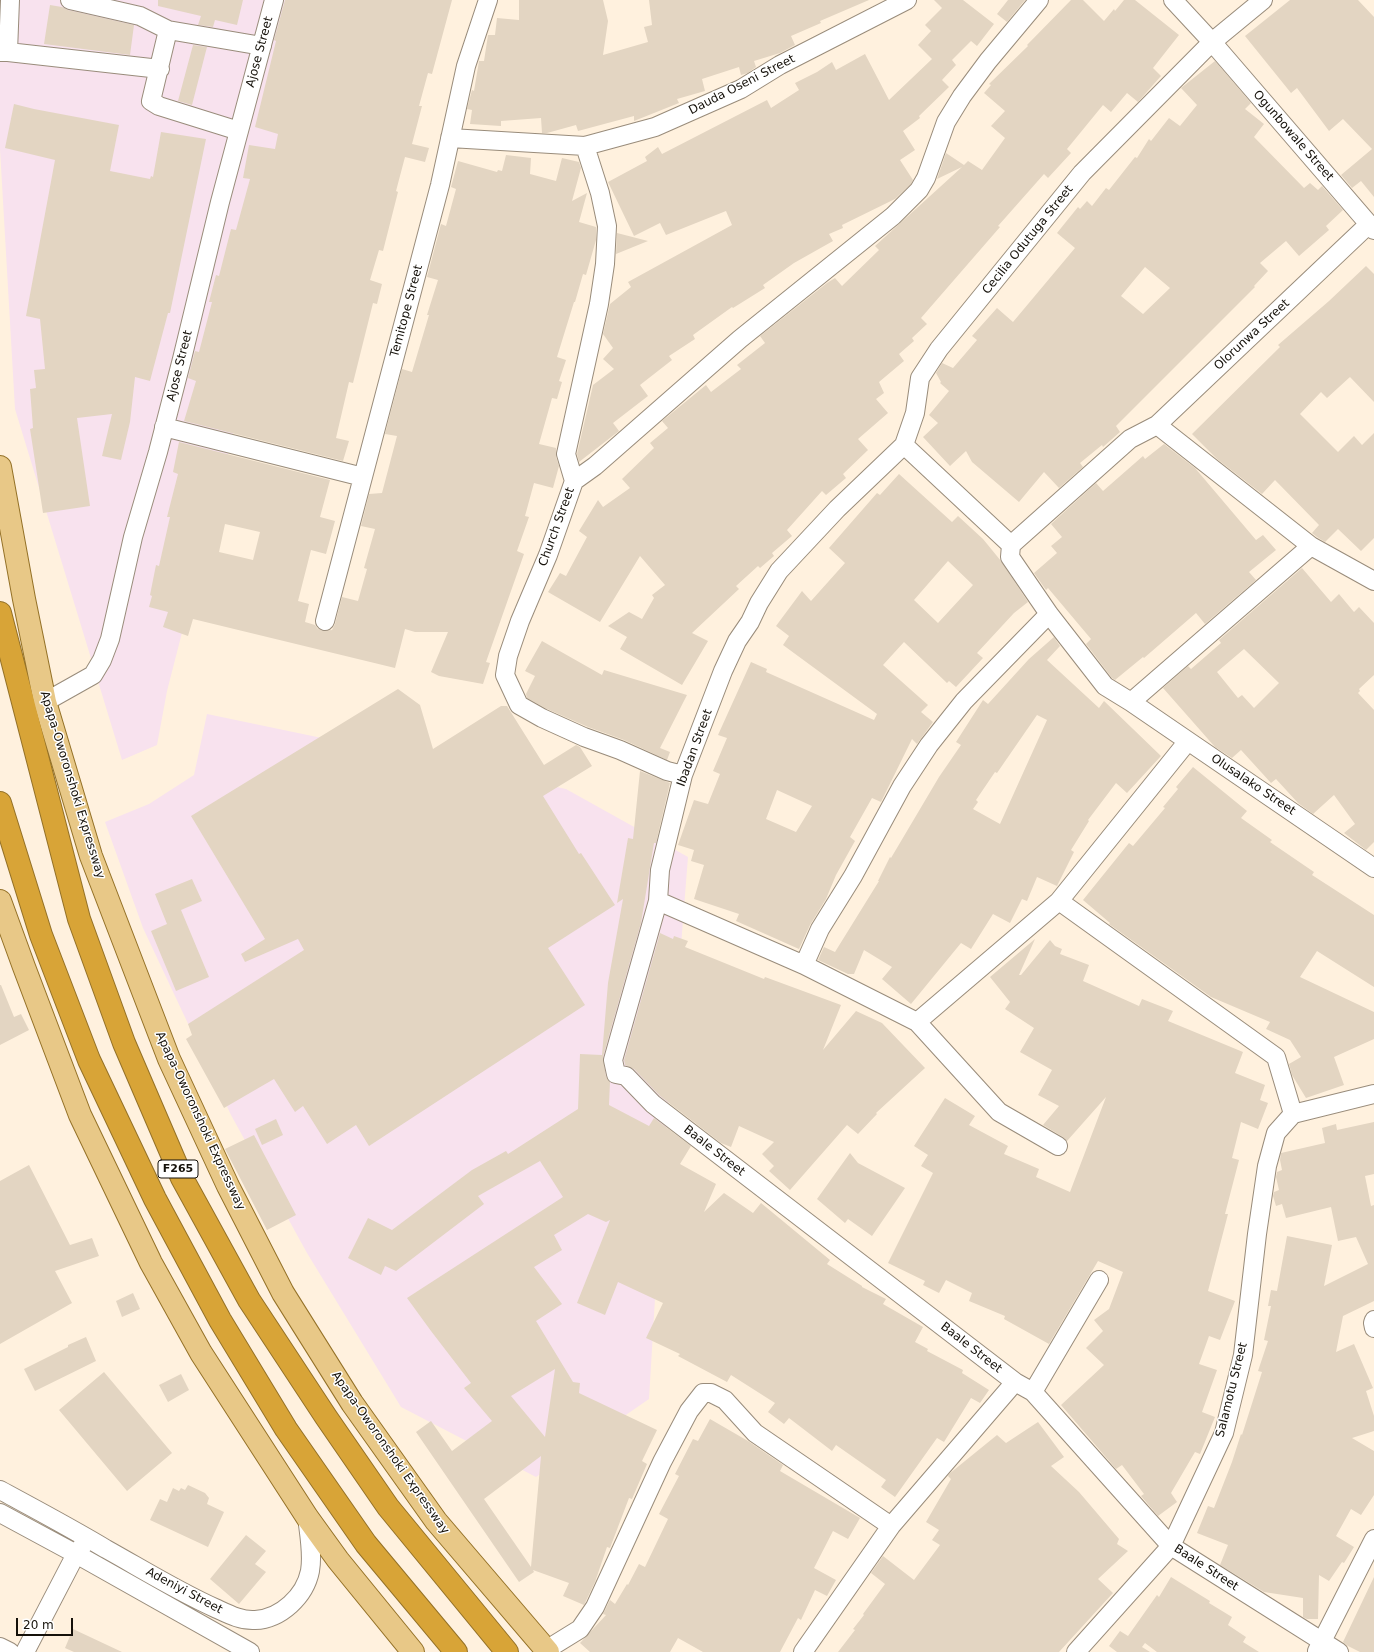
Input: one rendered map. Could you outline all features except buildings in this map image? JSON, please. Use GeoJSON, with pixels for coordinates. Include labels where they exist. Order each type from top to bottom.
{"type":"FeatureCollection","features":[{"type":"Feature","properties":{"kind":"highway","name":"Apapa-Oworonshoki Expressway"},"geometry":{"type":"LineString","coordinates":[[0,613],[79,919],[124,1042],[182,1178],[250,1300],[344,1442],[388,1506],[507,1652]]}},
{"type":"Feature","properties":{"kind":"highway","name":"F265"},"geometry":{"type":"LineString","coordinates":[[0,803],[41,935],[89,1060],[166,1219],[220,1320],[286,1429],[366,1544],[456,1652]]}},
{"type":"Feature","properties":{"kind":"main road","name":"Apapa-Oworonshoki Expressway"},"geometry":{"type":"LineString","coordinates":[[0,467],[24,599],[45,702],[91,856],[168,1059],[228,1186],[283,1293],[352,1403],[436,1521],[547,1651]]}},
{"type":"Feature","properties":{"kind":"main road"},"geometry":{"type":"LineString","coordinates":[[0,901],[80,1114],[152,1263],[200,1353],[307,1517],[338,1560],[413,1652]]}},
{"type":"Feature","properties":{"kind":"street"},"geometry":{"type":"LineString","coordinates":[[10,0],[4,52],[160,69]]}},
{"type":"Feature","properties":{"kind":"street"},"geometry":{"type":"LineString","coordinates":[[70,0],[140,16],[168,30],[262,46]]}},
{"type":"Feature","properties":{"kind":"street","name":"Ajose Street"},"geometry":{"type":"LineString","coordinates":[[45,702],[93,675],[102,660],[110,639],[133,537],[182,359],[220,202],[274,0]]}},
{"type":"Feature","properties":{"kind":"street","name":"Temitope Street"},"geometry":{"type":"LineString","coordinates":[[325,621],[440,185],[466,66],[488,0]]}},
{"type":"Feature","properties":{"kind":"street","name":"Dauda Oseni Street"},"geometry":{"type":"LineString","coordinates":[[450,138],[585,146],[655,127],[741,89],[780,65],[907,0]]}},
{"type":"Feature","properties":{"kind":"street"},"geometry":{"type":"LineString","coordinates":[[574,481],[595,466],[740,339],[893,216],[919,190],[926,178],[946,122],[962,96],[988,61],[1039,0]]}},
{"type":"Feature","properties":{"kind":"street","name":"Ogunbowale Street"},"geometry":{"type":"LineString","coordinates":[[1173,0],[1212,42],[1372,227]]}},
{"type":"Feature","properties":{"kind":"street","name":"Cecilia Odutuga Street"},"geometry":{"type":"LineString","coordinates":[[837,509],[904,445],[915,413],[920,378],[939,349],[1082,173],[1212,42],[1263,0]]}},
{"type":"Feature","properties":{"kind":"street"},"geometry":{"type":"LineString","coordinates":[[168,30],[160,69],[151,100],[159,106],[239,131]]}},
{"type":"Feature","properties":{"kind":"street","name":"Church Street"},"geometry":{"type":"LineString","coordinates":[[585,146],[600,193],[607,226],[605,264],[598,304],[566,454],[574,481],[548,555],[518,626],[508,656],[505,675],[519,705],[542,718],[667,771],[683,775]]}},
{"type":"Feature","properties":{"kind":"street","name":"Olorunwa Street"},"geometry":{"type":"LineString","coordinates":[[1011,545],[1130,439],[1157,425],[1372,227]]}},
{"type":"Feature","properties":{"kind":"street"},"geometry":{"type":"LineString","coordinates":[[1157,425],[1311,546],[1374,581]]}},
{"type":"Feature","properties":{"kind":"street"},"geometry":{"type":"LineString","coordinates":[[164,427],[363,477]]}},
{"type":"Feature","properties":{"kind":"street"},"geometry":{"type":"LineString","coordinates":[[904,445],[1011,545]]}},
{"type":"Feature","properties":{"kind":"street","name":"Ibadan Street"},"geometry":{"type":"LineString","coordinates":[[619,1043],[658,901],[660,870],[683,775],[724,671],[737,641],[750,622],[759,603],[779,571],[837,509]]}},
{"type":"Feature","properties":{"kind":"street","name":"Olusalako Street"},"geometry":{"type":"LineString","coordinates":[[1011,545],[1010,557],[1049,614],[1105,686],[1132,702],[1374,868]]}},
{"type":"Feature","properties":{"kind":"street"},"geometry":{"type":"LineString","coordinates":[[1132,702],[1311,546]]}},
{"type":"Feature","properties":{"kind":"street"},"geometry":{"type":"LineString","coordinates":[[804,965],[820,929],[854,876],[902,786],[929,745],[964,701],[1049,614]]}},
{"type":"Feature","properties":{"kind":"street"},"geometry":{"type":"LineString","coordinates":[[917,1022],[1059,901],[1188,741]]}},
{"type":"Feature","properties":{"kind":"street"},"geometry":{"type":"LineString","coordinates":[[658,901],[804,965],[917,1022],[999,1112],[1058,1146]]}},
{"type":"Feature","properties":{"kind":"street"},"geometry":{"type":"LineString","coordinates":[[1059,901],[1276,1057],[1294,1114],[1374,1094]]}},
{"type":"Feature","properties":{"kind":"street","name":"Baale Street"},"geometry":{"type":"LineString","coordinates":[[619,1043],[613,1060],[616,1074],[626,1076],[653,1104],[1015,1382],[1033,1392],[1171,1546],[1319,1647],[1339,1652]]}},
{"type":"Feature","properties":{"kind":"street","name":"Salamotu Street"},"geometry":{"type":"LineString","coordinates":[[1076,1652],[1171,1546],[1224,1433],[1243,1355],[1257,1234],[1267,1166],[1276,1133],[1294,1114]]}},
{"type":"Feature","properties":{"kind":"street"},"geometry":{"type":"LineString","coordinates":[[1033,1392],[1099,1280]]}},
{"type":"Feature","properties":{"kind":"street"},"geometry":{"type":"LineString","coordinates":[[1374,1320],[1374,1328]]}},
{"type":"Feature","properties":{"kind":"street"},"geometry":{"type":"LineString","coordinates":[[803,1652],[891,1526],[1015,1382]]}},
{"type":"Feature","properties":{"kind":"street"},"geometry":{"type":"LineString","coordinates":[[547,1651],[580,1629],[594,1607],[662,1462],[689,1411],[703,1394],[711,1393],[725,1400],[755,1433],[891,1526]]}},
{"type":"Feature","properties":{"kind":"street","name":"Adeniyi Street"},"geometry":{"type":"LineString","coordinates":[[0,1490],[88,1538],[194,1599],[237,1618],[255,1620],[272,1617],[283,1611],[296,1600],[302,1589],[310,1572],[311,1560],[307,1517]]}},
{"type":"Feature","properties":{"kind":"street","name":"Adeniyi Street"},"geometry":{"type":"LineString","coordinates":[[0,1514],[76,1554],[250,1652]]}},
{"type":"Feature","properties":{"kind":"street"},"geometry":{"type":"LineString","coordinates":[[25,1652],[76,1554],[88,1538]]}},
{"type":"Feature","properties":{"kind":"street"},"geometry":{"type":"LineString","coordinates":[[1319,1647],[1374,1539]]}},
{"type":"Feature","properties":{"kind":"street"},"geometry":{"type":"LineString","coordinates":[[0,1647],[10,1652]]}},
{"type":"Feature","properties":{"kind":"shaded area"},"geometry":{"type":"Polygon","coordinates":[[[0,0],[342,0],[276,267],[167,691],[157,745],[122,760],[15,409],[0,149],[0,0]]]}},
{"type":"Feature","properties":{"kind":"shaded area"},"geometry":{"type":"Polygon","coordinates":[[[207,714],[566,789],[688,857],[661,1198],[649,1399],[536,1477],[401,1407],[307,1253],[231,1115],[143,928],[105,822],[149,804],[194,775],[207,714]]]}}]}
